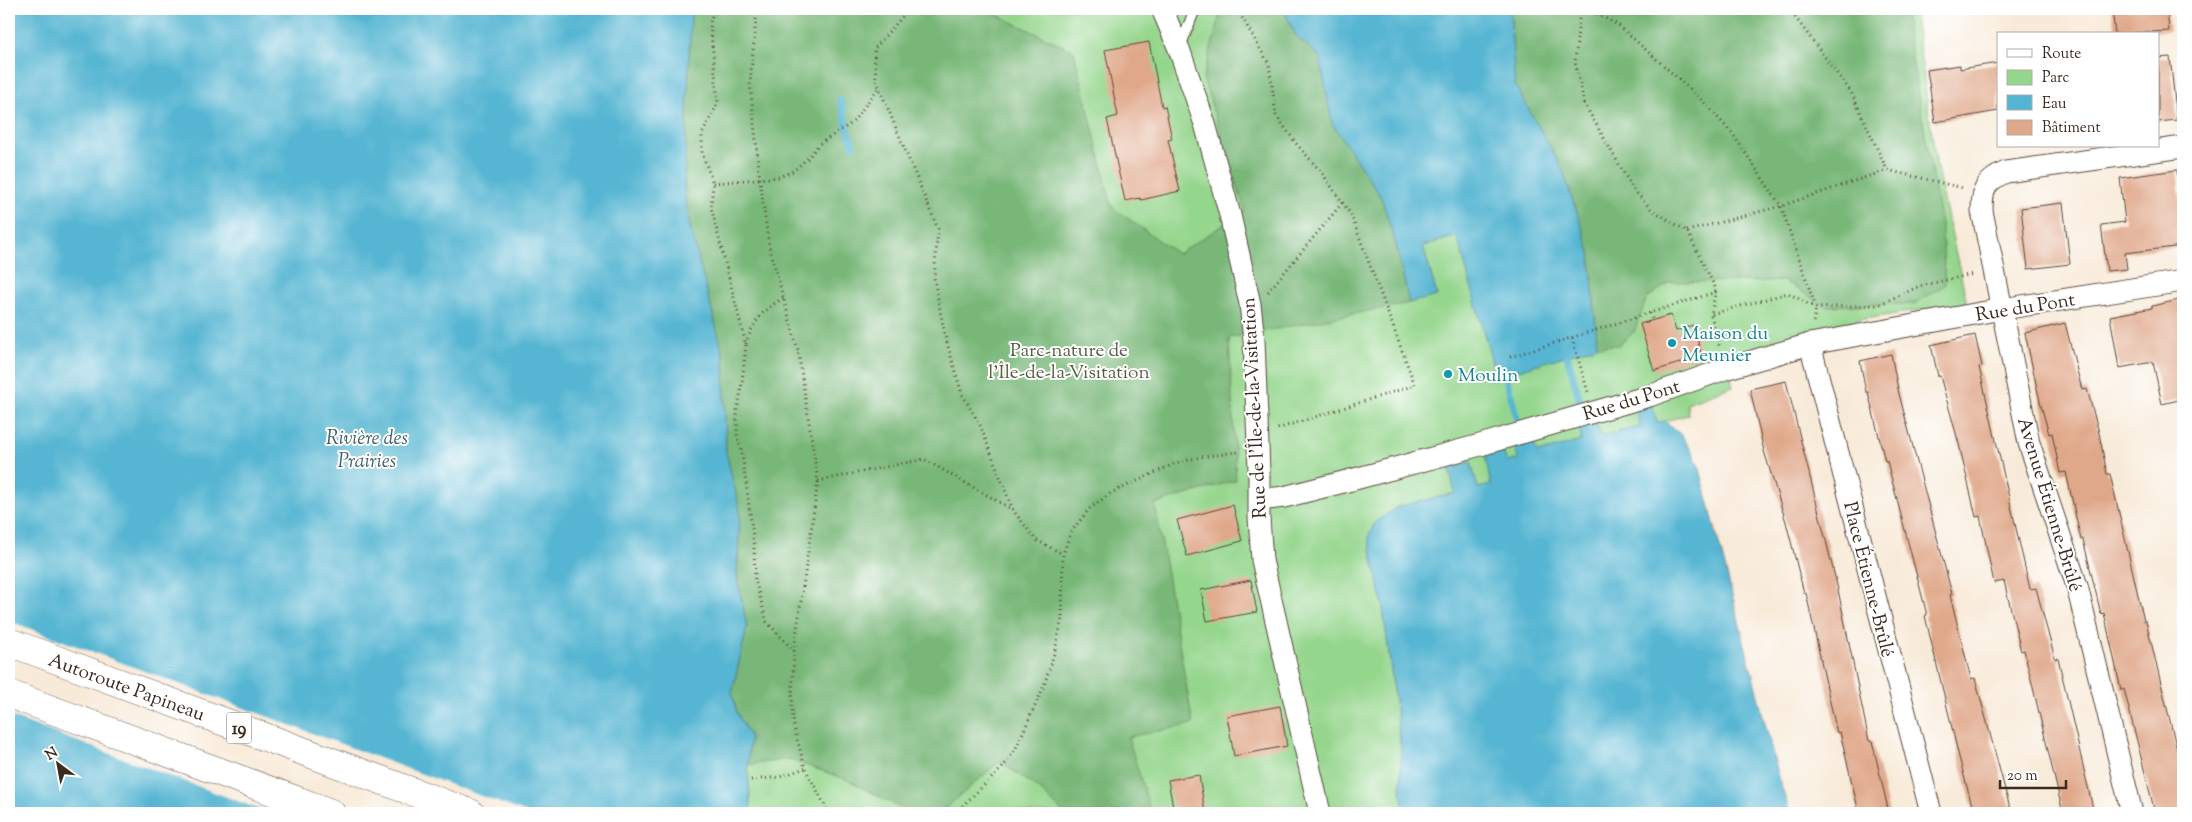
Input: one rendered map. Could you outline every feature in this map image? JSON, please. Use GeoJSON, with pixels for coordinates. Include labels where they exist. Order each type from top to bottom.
{"type":"FeatureCollection","features":[{"type":"Feature","properties":{"kind":"highway","name":"Autoroute Papineau"},"geometry":{"type":"LineString","coordinates":[[9,642],[470,813]]}},
{"type":"Feature","properties":{"kind":"highway"},"geometry":{"type":"LineString","coordinates":[[9,694],[331,813]]}},
{"type":"Feature","properties":{"kind":"street","name":"Rue de l'Île-de-la-Visitation"},"geometry":{"type":"LineString","coordinates":[[1162,9],[1179,49],[1205,124],[1223,188],[1250,304],[1254,340],[1250,447],[1260,500],[1259,518],[1262,560],[1320,813]]}},
{"type":"Feature","properties":{"kind":"street"},"geometry":{"type":"LineString","coordinates":[[1982,193],[1994,177],[2006,172],[2183,147]]}},
{"type":"Feature","properties":{"kind":"street","name":"Avenue Étienne-Brûlé"},"geometry":{"type":"LineString","coordinates":[[1982,193],[1982,211],[1993,271],[2029,443],[2077,586],[2132,813]]}},
{"type":"Feature","properties":{"kind":"street","name":"Rue du Pont"},"geometry":{"type":"LineString","coordinates":[[1260,500],[1284,497],[1442,455],[1649,396],[1725,369],[1810,344],[2002,309],[2183,282]]}},
{"type":"Feature","properties":{"kind":"street","name":"Place Étienne-Brûlé"},"geometry":{"type":"LineString","coordinates":[[1810,344],[1931,813]]}},
{"type":"Feature","properties":{"kind":"lane"},"geometry":{"type":"LineString","coordinates":[[1179,49],[1195,9]]}},
{"type":"Feature","properties":{"kind":"path"},"geometry":{"type":"LineString","coordinates":[[724,9],[713,13],[710,23],[718,103],[702,134],[702,153],[713,183],[710,207],[746,345]]}},
{"type":"Feature","properties":{"kind":"path"},"geometry":{"type":"LineString","coordinates":[[757,9],[750,82],[760,180],[769,246],[798,350],[818,481],[794,651],[792,706],[794,728],[805,768],[829,813]]}},
{"type":"Feature","properties":{"kind":"path"},"geometry":{"type":"LineString","coordinates":[[909,9],[874,49],[876,80],[938,229],[934,278],[945,336],[962,394],[980,425],[1013,510],[1036,540],[1063,554]]}},
{"type":"Feature","properties":{"kind":"path"},"geometry":{"type":"LineString","coordinates":[[955,813],[1008,760],[1016,748],[1044,686],[1062,619],[1063,554],[1071,532],[1088,509],[1111,494],[1176,463],[1250,447],[1278,428],[1415,385],[1350,215],[1343,202],[1276,115],[1269,64],[1237,9]]}},
{"type":"Feature","properties":{"kind":"path"},"geometry":{"type":"LineString","coordinates":[[1580,9],[1575,62],[1584,103],[1633,189],[1652,210],[1687,231],[1717,292],[1711,315],[1725,369]]}},
{"type":"Feature","properties":{"kind":"path"},"geometry":{"type":"LineString","coordinates":[[1588,9],[1618,25],[1700,98],[1732,133],[1782,206],[1816,308]]}},
{"type":"Feature","properties":{"kind":"path"},"geometry":{"type":"LineString","coordinates":[[1789,9],[1851,92],[1887,170]]}},
{"type":"Feature","properties":{"kind":"path"},"geometry":{"type":"LineString","coordinates":[[713,183],[760,180],[779,177],[793,171],[808,158],[819,144],[852,123],[879,87]]}},
{"type":"Feature","properties":{"kind":"path"},"geometry":{"type":"LineString","coordinates":[[1687,231],[1782,206],[1887,170],[1982,193]]}},
{"type":"Feature","properties":{"kind":"path"},"geometry":{"type":"LineString","coordinates":[[1250,304],[1262,300],[1343,202]]}},
{"type":"Feature","properties":{"kind":"path"},"geometry":{"type":"LineString","coordinates":[[1711,315],[1788,293],[1816,308],[1878,305],[1920,286],[1993,271]]}},
{"type":"Feature","properties":{"kind":"path"},"geometry":{"type":"LineString","coordinates":[[1510,357],[1717,292]]}},
{"type":"Feature","properties":{"kind":"path"},"geometry":{"type":"LineString","coordinates":[[784,298],[775,303],[754,324],[746,345],[741,390],[736,410],[737,434],[742,453],[754,544],[755,580],[767,622],[794,651]]}},
{"type":"Feature","properties":{"kind":"path"},"geometry":{"type":"LineString","coordinates":[[1650,313],[1653,321]]}},
{"type":"Feature","properties":{"kind":"path"},"geometry":{"type":"LineString","coordinates":[[1572,338],[1582,371]]}},
{"type":"Feature","properties":{"kind":"path"},"geometry":{"type":"LineString","coordinates":[[818,481],[924,459],[1013,510]]}},
{"type":"Feature","properties":{"kind":"path"},"geometry":{"type":"LineString","coordinates":[[751,780],[780,777],[805,768]]}},
{"type":"Feature","properties":{"kind":"green space","name":"Parc-nature de l'Île-de-la-Visitation"},"geometry":{"type":"Polygon","coordinates":[[[694,9],[1290,9],[1286,14],[1437,295],[1423,246],[1458,236],[1496,377],[1597,345],[1515,85],[1510,9],[1914,9],[1937,169],[1967,303],[1845,322],[1725,355],[1733,386],[1687,403],[1688,415],[1657,423],[1652,406],[1640,427],[1601,436],[1596,423],[1580,428],[1582,441],[1538,453],[1533,442],[1515,447],[1518,459],[1506,463],[1486,456],[1491,485],[1478,488],[1471,462],[1449,468],[1456,493],[1397,507],[1368,537],[1382,600],[1401,748],[1401,793],[1405,813],[751,813],[748,765],[750,737],[694,9]]]}},
{"type":"Feature","properties":{"kind":"green space"},"geometry":{"type":"Polygon","coordinates":[[[694,9],[992,9],[993,13],[1074,51],[1112,207],[1178,254],[1245,211],[1203,78],[1219,19],[1218,9],[1290,9],[1286,14],[1296,36],[1320,57],[1332,123],[1381,197],[1396,244],[1409,303],[1229,338],[1236,480],[1155,504],[1193,724],[1128,737],[1151,813],[1063,813],[1040,790],[1000,761],[940,813],[910,813],[848,780],[788,759],[748,765],[750,737],[737,713],[732,693],[747,627],[737,577],[740,511],[726,452],[724,357],[690,227],[684,189],[691,14],[694,9]]]}},
{"type":"Feature","properties":{"kind":"green space"},"geometry":{"type":"Polygon","coordinates":[[[1510,9],[1905,9],[1942,230],[1945,285],[1914,304],[1825,306],[1784,281],[1670,282],[1647,298],[1634,332],[1618,345],[1597,346],[1590,252],[1562,168],[1515,85],[1510,9]]]}},
{"type":"Feature","properties":{"kind":"water","name":"Rivière des Prairies"},"geometry":{"type":"Polygon","coordinates":[[[9,9],[694,9],[691,14],[684,189],[690,227],[724,357],[726,452],[740,511],[737,577],[747,627],[732,693],[737,713],[750,737],[748,765],[751,813],[9,813],[9,9]]]}},
{"type":"Feature","properties":{"kind":"water"},"geometry":{"type":"Polygon","coordinates":[[[1290,9],[1510,9],[1515,85],[1562,168],[1590,252],[1597,346],[1496,377],[1457,236],[1423,246],[1437,296],[1409,303],[1396,244],[1381,197],[1332,123],[1320,57],[1296,36],[1286,14],[1290,9]]]}},
{"type":"Feature","properties":{"kind":"water"},"geometry":{"type":"Polygon","coordinates":[[[1652,405],[1657,423],[1665,421],[1682,436],[1693,453],[1700,469],[1780,782],[1790,813],[1405,813],[1401,793],[1401,748],[1382,600],[1368,537],[1375,522],[1397,507],[1455,493],[1449,468],[1471,462],[1478,488],[1491,485],[1485,456],[1503,451],[1507,462],[1518,459],[1515,447],[1533,442],[1538,453],[1581,441],[1580,428],[1596,423],[1601,436],[1640,427],[1636,410],[1652,405]]]}},
{"type":"Feature","properties":{"kind":"pier"},"geometry":{"type":"Polygon","coordinates":[[[9,621],[527,813],[270,813],[9,716],[9,621]]]}},
{"type":"Feature","properties":{"kind":"building"},"geometry":{"type":"Polygon","coordinates":[[[2112,9],[2167,9],[2169,31],[2115,32],[2112,9]]]}},
{"type":"Feature","properties":{"kind":"building"},"geometry":{"type":"Polygon","coordinates":[[[1149,42],[1162,107],[1165,106],[1172,139],[1168,140],[1180,191],[1141,200],[1140,198],[1125,201],[1107,119],[1118,116],[1105,50],[1149,42]]]}},
{"type":"Feature","properties":{"kind":"building"},"geometry":{"type":"Polygon","coordinates":[[[2170,57],[2177,120],[2160,122],[2160,58],[2170,57]]]}},
{"type":"Feature","properties":{"kind":"building"},"geometry":{"type":"Polygon","coordinates":[[[1997,63],[1997,111],[1935,122],[1927,70],[1960,65],[1960,69],[1997,63]]]}},
{"type":"Feature","properties":{"kind":"building"},"geometry":{"type":"Polygon","coordinates":[[[2177,170],[2183,225],[2183,246],[2125,253],[2127,269],[2107,271],[2101,225],[2125,222],[2120,178],[2177,170]]]}},
{"type":"Feature","properties":{"kind":"building"},"geometry":{"type":"Polygon","coordinates":[[[2063,203],[2070,264],[2028,269],[2021,208],[2063,203]]]}},
{"type":"Feature","properties":{"kind":"building"},"geometry":{"type":"Polygon","coordinates":[[[2183,299],[2183,399],[2162,404],[2153,362],[2119,368],[2110,316],[2152,308],[2152,306],[2183,299]]]}},
{"type":"Feature","properties":{"kind":"building","name":"Maison du Meunier"},"geometry":{"type":"Polygon","coordinates":[[[1671,315],[1676,331],[1693,325],[1702,356],[1654,371],[1640,324],[1671,315]]]}},
{"type":"Feature","properties":{"kind":"building"},"geometry":{"type":"Polygon","coordinates":[[[2065,323],[2082,390],[2087,389],[2099,433],[2107,474],[2110,474],[2144,621],[2146,621],[2183,779],[2183,813],[2155,813],[2124,689],[2121,690],[2104,613],[2101,614],[2083,539],[2081,540],[2066,472],[2060,473],[2052,433],[2049,434],[2040,402],[2025,333],[2065,323]]]}},
{"type":"Feature","properties":{"kind":"building"},"geometry":{"type":"Polygon","coordinates":[[[1975,335],[1982,366],[1979,367],[2030,589],[2036,588],[2055,659],[2058,658],[2094,813],[2063,813],[2024,650],[2021,651],[2004,581],[1994,583],[1980,516],[1976,517],[1959,444],[1940,376],[1938,376],[1931,345],[1975,335]]]}},
{"type":"Feature","properties":{"kind":"building"},"geometry":{"type":"Polygon","coordinates":[[[1891,354],[1899,394],[1952,594],[1950,595],[1971,679],[1975,678],[2010,808],[1990,813],[1974,813],[1925,616],[1927,615],[1887,461],[1885,461],[1868,392],[1866,392],[1860,361],[1891,354]]]}},
{"type":"Feature","properties":{"kind":"building"},"geometry":{"type":"Polygon","coordinates":[[[1786,381],[1837,585],[1869,741],[1872,741],[1889,813],[1859,813],[1840,732],[1837,733],[1806,593],[1804,593],[1786,522],[1764,451],[1750,389],[1786,381]]]}},
{"type":"Feature","properties":{"kind":"building"},"geometry":{"type":"Polygon","coordinates":[[[1233,505],[1242,541],[1187,556],[1177,520],[1233,505]]]}},
{"type":"Feature","properties":{"kind":"building"},"geometry":{"type":"Polygon","coordinates":[[[1251,580],[1257,612],[1207,621],[1201,590],[1251,580]]]}},
{"type":"Feature","properties":{"kind":"building"},"geometry":{"type":"Polygon","coordinates":[[[1280,706],[1287,746],[1234,756],[1227,716],[1280,706]]]}},
{"type":"Feature","properties":{"kind":"building"},"geometry":{"type":"Polygon","coordinates":[[[1199,775],[1205,813],[1174,813],[1168,780],[1199,775]]]}},
{"type":"Feature","properties":{"kind":"waterway"},"geometry":{"type":"LineString","coordinates":[[840,100],[853,146]]}},
{"type":"Feature","properties":{"kind":"waterway"},"geometry":{"type":"LineString","coordinates":[[1567,355],[1587,425]]}},
{"type":"Feature","properties":{"kind":"waterway"},"geometry":{"type":"LineString","coordinates":[[1505,374],[1524,444]]}},
{"type":"Feature","properties":{"kind":"place","name":"Maison du Meunier"},"geometry":{"type":"Point","coordinates":[1672,343]}},
{"type":"Feature","properties":{"kind":"place","name":"Moulin"},"geometry":{"type":"Point","coordinates":[1448,374]}}]}
